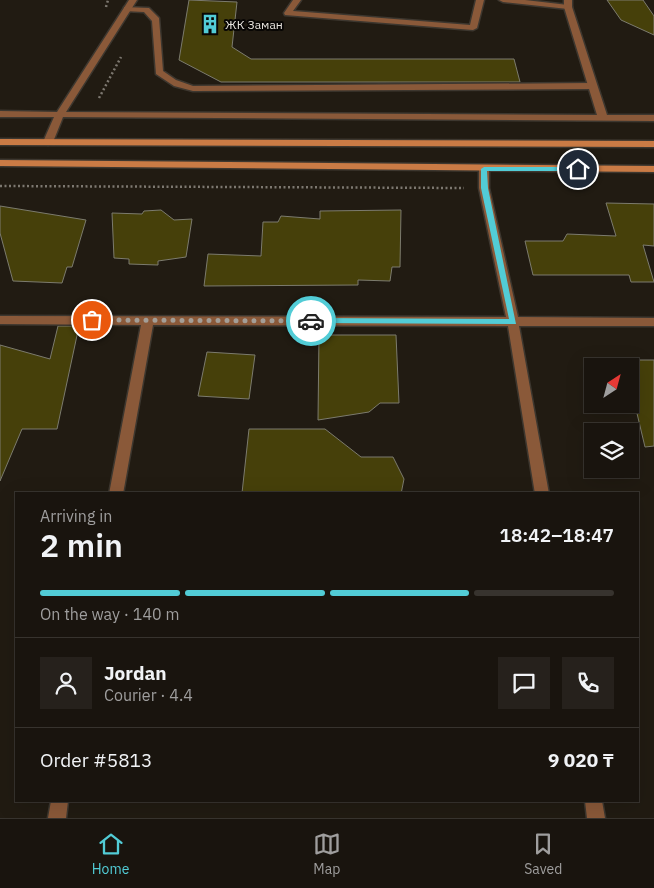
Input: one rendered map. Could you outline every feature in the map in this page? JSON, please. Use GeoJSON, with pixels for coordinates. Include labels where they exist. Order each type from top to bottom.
{"type":"FeatureCollection","features":[{"type":"Feature","properties":{"kind":"main road"},"geometry":{"type":"LineString","coordinates":[[0,142],[654,144]]}},
{"type":"Feature","properties":{"kind":"main road"},"geometry":{"type":"LineString","coordinates":[[0,163],[484,169],[654,169]]}},
{"type":"Feature","properties":{"kind":"street"},"geometry":{"type":"LineString","coordinates":[[48,142],[60,114],[133,0]]}},
{"type":"Feature","properties":{"kind":"street"},"geometry":{"type":"LineString","coordinates":[[296,0],[288,12],[474,28],[480,0]]}},
{"type":"Feature","properties":{"kind":"street"},"geometry":{"type":"LineString","coordinates":[[503,0],[568,3],[603,118]]}},
{"type":"Feature","properties":{"kind":"street"},"geometry":{"type":"LineString","coordinates":[[127,9],[146,10],[156,20],[160,72],[169,82],[182,87],[199,89],[592,86]]}},
{"type":"Feature","properties":{"kind":"street"},"geometry":{"type":"LineString","coordinates":[[0,114],[654,118]]}},
{"type":"Feature","properties":{"kind":"street"},"geometry":{"type":"LineString","coordinates":[[484,169],[484,188],[513,322],[542,492]]}},
{"type":"Feature","properties":{"kind":"street"},"geometry":{"type":"LineString","coordinates":[[0,320],[654,322]]}},
{"type":"Feature","properties":{"kind":"street"},"geometry":{"type":"LineString","coordinates":[[116,492],[148,320]]}},
{"type":"Feature","properties":{"kind":"street"},"geometry":{"type":"LineString","coordinates":[[57,818],[60,802]]}},
{"type":"Feature","properties":{"kind":"street"},"geometry":{"type":"LineString","coordinates":[[593,802],[596,818]]}},
{"type":"Feature","properties":{"kind":"path"},"geometry":{"type":"LineString","coordinates":[[0,186],[484,188]]}},
{"type":"Feature","properties":{"kind":"building","name":"ЖК Заман"},"geometry":{"type":"Polygon","coordinates":[[[189,0],[237,2],[232,47],[251,59],[514,59],[520,82],[221,82],[179,60],[189,0]]]}},
{"type":"Feature","properties":{"kind":"building"},"geometry":{"type":"Polygon","coordinates":[[[607,0],[643,0],[654,16],[654,35],[621,20],[607,0]]]}},
{"type":"Feature","properties":{"kind":"building"},"geometry":{"type":"Polygon","coordinates":[[[606,203],[654,204],[654,246],[643,245],[654,282],[631,282],[629,275],[533,275],[525,241],[563,241],[567,234],[616,236],[606,203]]]}},
{"type":"Feature","properties":{"kind":"building"},"geometry":{"type":"Polygon","coordinates":[[[0,206],[86,220],[72,267],[67,267],[62,283],[13,281],[0,233],[0,206]]]}},
{"type":"Feature","properties":{"kind":"building"},"geometry":{"type":"Polygon","coordinates":[[[161,210],[174,220],[192,219],[186,257],[158,261],[158,265],[129,264],[129,259],[114,258],[112,213],[142,214],[144,211],[161,210]]]}},
{"type":"Feature","properties":{"kind":"building"},"geometry":{"type":"Polygon","coordinates":[[[401,210],[400,267],[392,267],[390,281],[358,280],[358,285],[204,286],[208,254],[261,256],[263,222],[278,222],[281,216],[320,219],[320,211],[401,210]]]}},
{"type":"Feature","properties":{"kind":"building"},"geometry":{"type":"Polygon","coordinates":[[[58,326],[79,326],[57,429],[22,429],[0,481],[0,345],[50,359],[58,326]]]}},
{"type":"Feature","properties":{"kind":"building"},"geometry":{"type":"Polygon","coordinates":[[[319,335],[396,335],[399,403],[380,403],[369,412],[318,420],[319,335]]]}},
{"type":"Feature","properties":{"kind":"building"},"geometry":{"type":"Polygon","coordinates":[[[207,352],[255,355],[249,399],[198,396],[207,352]]]}},
{"type":"Feature","properties":{"kind":"building"},"geometry":{"type":"Polygon","coordinates":[[[639,360],[654,360],[654,446],[645,447],[637,413],[639,413],[639,360]]]}},
{"type":"Feature","properties":{"kind":"building"},"geometry":{"type":"Polygon","coordinates":[[[249,429],[325,429],[361,457],[393,457],[404,479],[401,492],[242,492],[249,429]]]}},
{"type":"Feature","properties":{"kind":"way so far"},"geometry":{"type":"LineString","coordinates":[[92,320],[311,321]]}},
{"type":"Feature","properties":{"kind":"place","name":"ЖК Заман"},"geometry":{"type":"Point","coordinates":[210,24]}},
{"type":"Feature","properties":{"kind":"route"},"geometry":{"type":"LineString","coordinates":[[311,321],[513,322],[484,188],[484,169],[578,169]]}}]}
